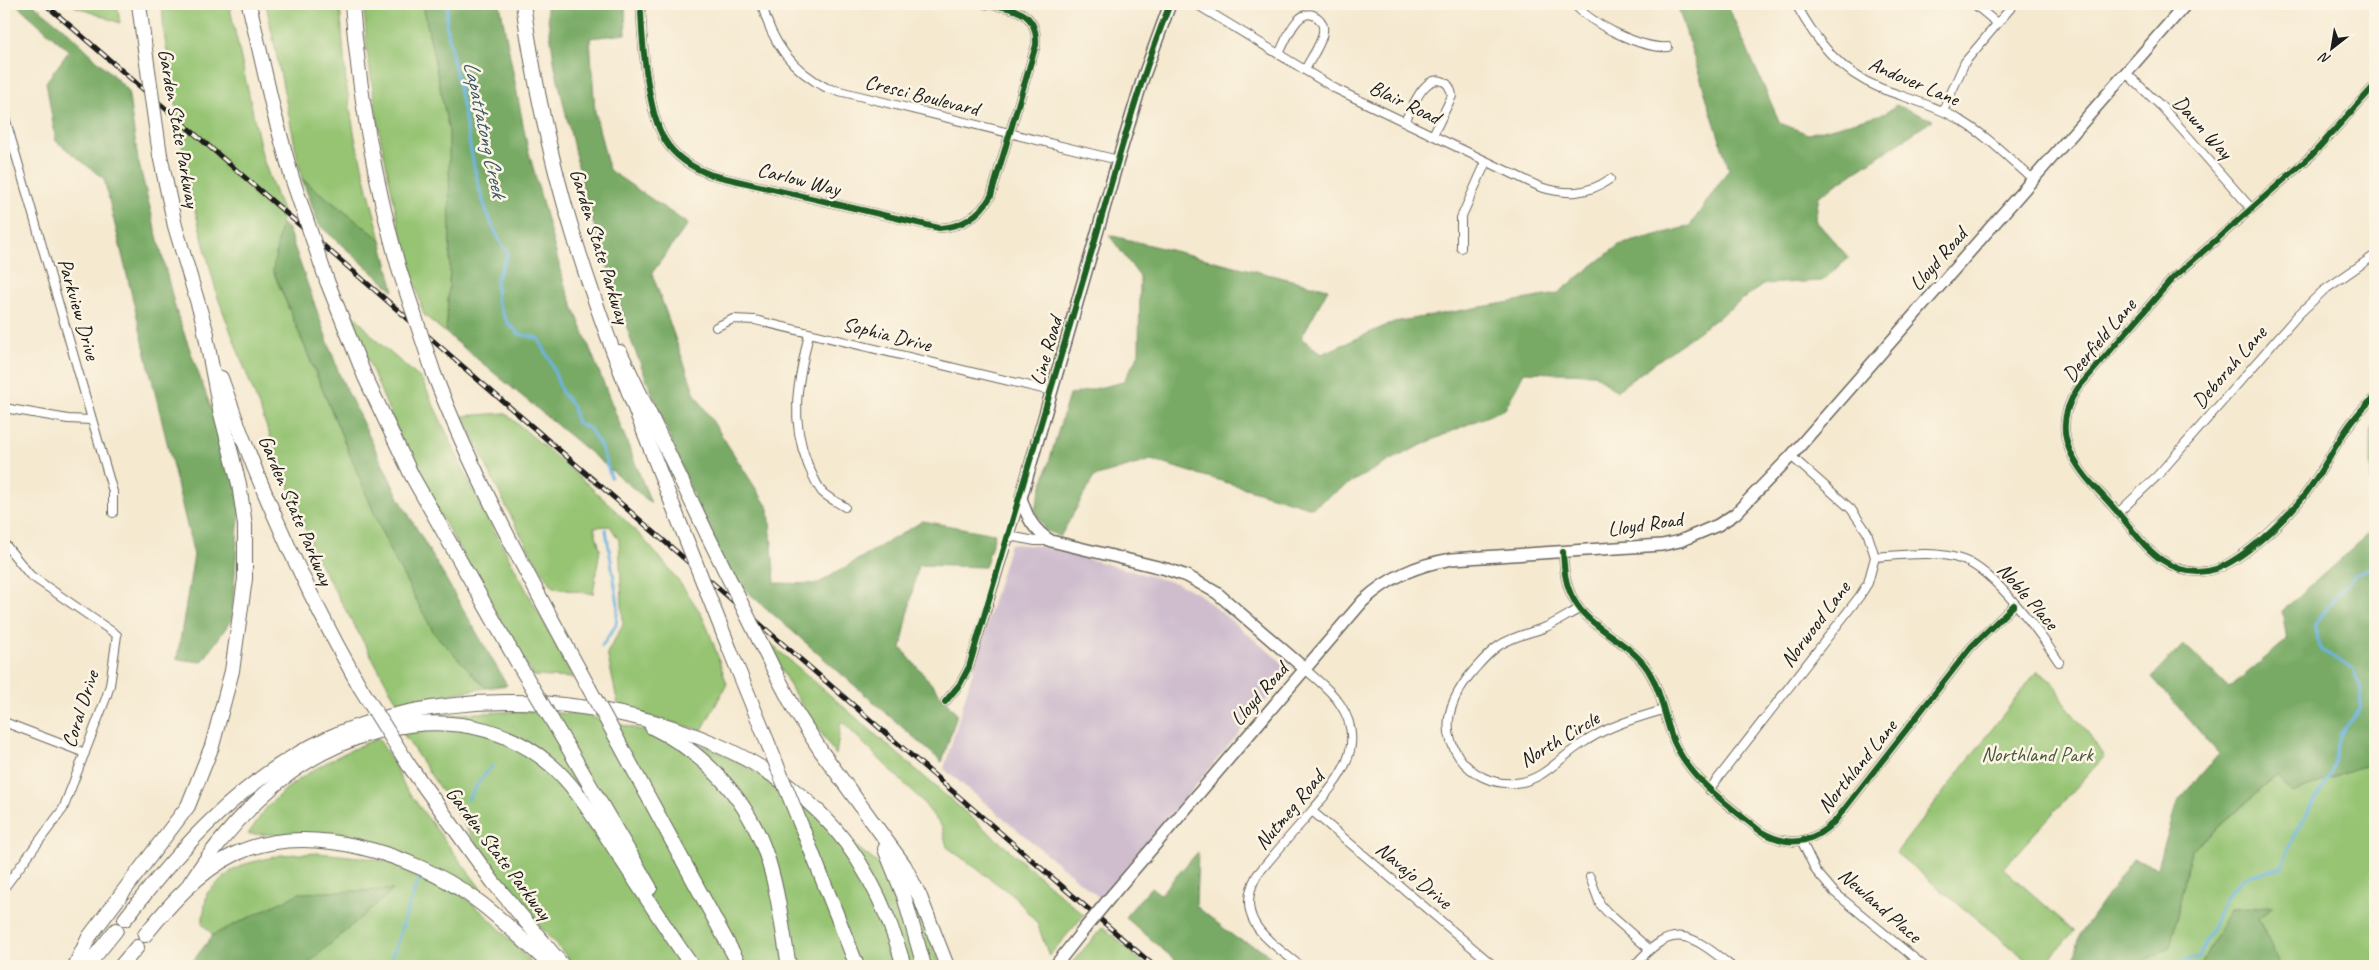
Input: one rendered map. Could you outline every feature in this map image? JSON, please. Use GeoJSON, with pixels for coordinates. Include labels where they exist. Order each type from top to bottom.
{"type":"FeatureCollection","features":[{"type":"Feature","properties":{"kind":"highway","name":"Garden State Parkway"},"geometry":{"type":"LineString","coordinates":[[139,4],[160,154],[176,226],[204,326],[251,460],[285,542],[320,614],[360,687],[408,764],[488,875],[563,966]]}},
{"type":"Feature","properties":{"kind":"highway"},"geometry":{"type":"LineString","coordinates":[[250,4],[274,113],[292,178],[327,281],[361,369],[412,476],[693,966]]}},
{"type":"Feature","properties":{"kind":"highway"},"geometry":{"type":"LineString","coordinates":[[352,4],[368,139],[382,207],[400,272],[434,374],[457,433],[487,497],[740,966]]}},
{"type":"Feature","properties":{"kind":"highway","name":"Garden State Parkway"},"geometry":{"type":"LineString","coordinates":[[523,4],[538,91],[554,166],[572,233],[599,314],[673,506],[857,966]]}},
{"type":"Feature","properties":{"kind":"highway"},"geometry":{"type":"LineString","coordinates":[[599,314],[632,373],[708,536],[776,674],[808,731],[888,841],[910,875],[946,966]]}},
{"type":"Feature","properties":{"kind":"highway"},"geometry":{"type":"LineString","coordinates":[[75,966],[89,937],[188,806],[212,746],[232,671],[245,579],[245,525],[239,484],[220,410],[204,326]]}},
{"type":"Feature","properties":{"kind":"highway"},"geometry":{"type":"LineString","coordinates":[[125,919],[175,857],[228,803],[278,766],[340,733],[393,716],[435,708],[476,703],[562,705],[631,717],[676,728],[721,746],[764,768],[807,801],[839,834],[870,880],[889,919],[904,966]]}},
{"type":"Feature","properties":{"kind":"highway"},"geometry":{"type":"LineString","coordinates":[[631,717],[672,738],[696,755],[729,788],[747,812],[768,860],[788,966]]}},
{"type":"Feature","properties":{"kind":"highway"},"geometry":{"type":"LineString","coordinates":[[121,966],[188,886],[215,846],[277,783],[312,759],[351,740],[400,726],[438,722],[463,724],[492,731],[518,742],[541,757],[562,776],[592,815],[693,966]]}},
{"type":"Feature","properties":{"kind":"highway"},"geometry":{"type":"LineString","coordinates":[[868,816],[898,876],[924,966]]}},
{"type":"Feature","properties":{"kind":"highway"},"geometry":{"type":"LineString","coordinates":[[188,886],[235,854],[268,844],[308,841],[360,848],[409,862],[458,888],[502,920],[552,966]]}},
{"type":"Feature","properties":{"kind":"highway"},"geometry":{"type":"LineString","coordinates":[[87,966],[116,930]]}},
{"type":"Feature","properties":{"kind":"main road","name":"Line Road"},"geometry":{"type":"LineString","coordinates":[[1021,498],[1118,160],[1143,78],[1170,4]]}},
{"type":"Feature","properties":{"kind":"main road","name":"Lloyd Road"},"geometry":{"type":"LineString","coordinates":[[1055,966],[1113,894],[1363,601],[1383,585],[1407,571],[1430,563],[1452,559],[1662,545],[1698,535],[1736,514],[1790,456],[2186,4]]}},
{"type":"Feature","properties":{"kind":"main road"},"geometry":{"type":"LineString","coordinates":[[1021,498],[1028,519],[1041,535],[1051,541],[1166,569],[1187,576],[1216,594],[1305,669]]}},
{"type":"Feature","properties":{"kind":"street","name":"Cresci Boulevard"},"geometry":{"type":"LineString","coordinates":[[762,4],[770,32],[786,57],[799,70],[817,83],[840,93],[1118,160]]}},
{"type":"Feature","properties":{"kind":"street","name":"Carlow Way"},"geometry":{"type":"LineString","coordinates":[[641,12],[646,71],[654,119],[670,149],[683,160],[712,175],[929,227],[947,228],[968,220],[987,203],[994,190],[1036,45],[1035,30],[1032,22],[1021,12],[1011,8],[984,4]]}},
{"type":"Feature","properties":{"kind":"street","name":"Blair Road"},"geometry":{"type":"LineString","coordinates":[[1196,4],[1336,89],[1540,187],[1565,193],[1587,191],[1610,179]]}},
{"type":"Feature","properties":{"kind":"street"},"geometry":{"type":"LineString","coordinates":[[1574,4],[1588,16],[1641,44],[1656,48],[1668,47]]}},
{"type":"Feature","properties":{"kind":"street","name":"Andover Lane"},"geometry":{"type":"LineString","coordinates":[[1796,4],[1816,39],[1846,69],[1879,87],[1943,111],[1977,131],[2032,179]]}},
{"type":"Feature","properties":{"kind":"street"},"geometry":{"type":"LineString","coordinates":[[1974,4],[1997,24]]}},
{"type":"Feature","properties":{"kind":"street"},"geometry":{"type":"LineString","coordinates":[[1943,111],[1965,62],[2014,4]]}},
{"type":"Feature","properties":{"kind":"street"},"geometry":{"type":"LineString","coordinates":[[1278,54],[1295,21],[1300,16],[1307,14],[1318,18],[1324,30],[1304,70]]}},
{"type":"Feature","properties":{"kind":"street","name":"Dawn Way"},"geometry":{"type":"LineString","coordinates":[[2126,73],[2162,107],[2251,208]]}},
{"type":"Feature","properties":{"kind":"street"},"geometry":{"type":"LineString","coordinates":[[1405,121],[1425,86],[1435,80],[1441,80],[1447,84],[1452,96],[1433,135]]}},
{"type":"Feature","properties":{"kind":"street","name":"Deerfield Lane"},"geometry":{"type":"LineString","coordinates":[[2375,85],[2313,154],[2172,279],[2078,388],[2070,401],[2064,429],[2070,455],[2077,467],[2151,551],[2169,565],[2196,572],[2223,568],[2241,557],[2294,508],[2310,487],[2336,442],[2352,421],[2375,397]]}},
{"type":"Feature","properties":{"kind":"street","name":"Parkview Drive"},"geometry":{"type":"LineString","coordinates":[[4,114],[113,492],[113,513]]}},
{"type":"Feature","properties":{"kind":"street"},"geometry":{"type":"LineString","coordinates":[[1461,248],[1461,218],[1486,162]]}},
{"type":"Feature","properties":{"kind":"street","name":"Deborah Lane"},"geometry":{"type":"LineString","coordinates":[[2118,513],[2158,475],[2310,302],[2375,254]]}},
{"type":"Feature","properties":{"kind":"street","name":"Sophia Drive"},"geometry":{"type":"LineString","coordinates":[[716,327],[733,319],[744,318],[1051,391]]}},
{"type":"Feature","properties":{"kind":"street"},"geometry":{"type":"LineString","coordinates":[[809,334],[796,394],[798,432],[805,456],[818,485],[824,493],[844,507]]}},
{"type":"Feature","properties":{"kind":"street"},"geometry":{"type":"LineString","coordinates":[[4,408],[68,420],[91,420]]}},
{"type":"Feature","properties":{"kind":"street"},"geometry":{"type":"LineString","coordinates":[[1790,456],[1858,516],[1867,532],[1875,557]]}},
{"type":"Feature","properties":{"kind":"street","name":"Line Road"},"geometry":{"type":"LineString","coordinates":[[945,702],[960,684],[969,668],[1021,498]]}},
{"type":"Feature","properties":{"kind":"street"},"geometry":{"type":"LineString","coordinates":[[1009,536],[1035,542],[1051,541]]}},
{"type":"Feature","properties":{"kind":"street","name":"Coral Drive"},"geometry":{"type":"LineString","coordinates":[[4,543],[30,575],[117,635],[110,685],[63,809],[4,888]]}},
{"type":"Feature","properties":{"kind":"street"},"geometry":{"type":"LineString","coordinates":[[1563,552],[1567,583],[1579,609],[1641,660],[1655,682],[1663,710],[1681,756],[1693,773],[1709,790],[1765,834],[1780,840],[1802,842]]}},
{"type":"Feature","properties":{"kind":"street","name":"Noble Place"},"geometry":{"type":"LineString","coordinates":[[1875,557],[1938,555],[1964,560],[1986,573],[2039,633],[2059,662]]}},
{"type":"Feature","properties":{"kind":"street","name":"Norwood Lane"},"geometry":{"type":"LineString","coordinates":[[1709,790],[1859,597],[1868,583],[1875,557]]}},
{"type":"Feature","properties":{"kind":"street","name":"Northland Lane"},"geometry":{"type":"LineString","coordinates":[[1802,842],[1821,833],[1835,821],[1971,647],[2014,605]]}},
{"type":"Feature","properties":{"kind":"street","name":"North Circle"},"geometry":{"type":"LineString","coordinates":[[1579,609],[1548,626],[1500,645],[1485,657],[1461,686],[1451,704],[1448,725],[1453,745],[1464,763],[1477,774],[1494,782],[1508,784],[1525,782],[1542,774],[1573,749],[1599,733],[1663,710]]}},
{"type":"Feature","properties":{"kind":"street","name":"Nutmeg Road"},"geometry":{"type":"LineString","coordinates":[[1300,966],[1259,931],[1250,914],[1249,894],[1257,876],[1312,811],[1345,768],[1350,752],[1351,738],[1348,720],[1340,704],[1305,669]]}},
{"type":"Feature","properties":{"kind":"street"},"geometry":{"type":"LineString","coordinates":[[4,722],[85,754]]}},
{"type":"Feature","properties":{"kind":"street","name":"Navajo Drive"},"geometry":{"type":"LineString","coordinates":[[1312,811],[1494,966]]}},
{"type":"Feature","properties":{"kind":"street","name":"Newland Place"},"geometry":{"type":"LineString","coordinates":[[1802,842],[1816,871],[1834,892],[1924,966]]}},
{"type":"Feature","properties":{"kind":"street"},"geometry":{"type":"LineString","coordinates":[[4,871],[12,877]]}},
{"type":"Feature","properties":{"kind":"street"},"geometry":{"type":"LineString","coordinates":[[1590,877],[1597,898],[1603,908],[1649,949]]}},
{"type":"Feature","properties":{"kind":"street"},"geometry":{"type":"LineString","coordinates":[[1634,966],[1649,949],[1671,937],[1689,937],[1706,945],[1731,966]]}},
{"type":"Feature","properties":{"kind":"shaded area"},"geometry":{"type":"Polygon","coordinates":[[[1010,544],[1041,546],[1179,584],[1199,594],[1285,665],[1289,673],[1101,899],[944,769],[1010,544]]]}},
{"type":"Feature","properties":{"kind":"green space"},"geometry":{"type":"Polygon","coordinates":[[[16,4],[33,4],[67,31],[128,90],[138,160],[176,311],[243,497],[238,526],[232,619],[202,662],[177,659],[194,555],[104,179],[56,141],[46,82],[69,51],[16,4]]]}},
{"type":"Feature","properties":{"kind":"green space"},"geometry":{"type":"Polygon","coordinates":[[[72,4],[117,4],[120,23],[74,6],[72,4]]]}},
{"type":"Feature","properties":{"kind":"green space"},"geometry":{"type":"Polygon","coordinates":[[[162,4],[229,4],[263,159],[283,214],[273,271],[390,551],[434,633],[486,688],[397,702],[315,555],[218,298],[189,187],[164,33],[162,4]]]}},
{"type":"Feature","properties":{"kind":"green space"},"geometry":{"type":"Polygon","coordinates":[[[266,4],[340,4],[346,83],[355,138],[381,240],[302,179],[266,4]]]}},
{"type":"Feature","properties":{"kind":"green space"},"geometry":{"type":"Polygon","coordinates":[[[364,4],[423,4],[449,132],[450,267],[446,333],[424,315],[399,226],[380,135],[367,51],[364,4]]]}},
{"type":"Feature","properties":{"kind":"green space"},"geometry":{"type":"Polygon","coordinates":[[[423,4],[500,4],[527,145],[564,283],[651,503],[446,333],[450,267],[449,132],[423,4]]]}},
{"type":"Feature","properties":{"kind":"green space"},"geometry":{"type":"Polygon","coordinates":[[[546,4],[625,4],[626,34],[590,38],[595,112],[609,170],[688,224],[652,273],[695,394],[769,509],[775,583],[817,584],[923,521],[995,534],[985,567],[918,565],[901,648],[957,714],[942,762],[734,580],[711,540],[632,343],[586,200],[555,67],[546,4]]]}},
{"type":"Feature","properties":{"kind":"green space"},"geometry":{"type":"Polygon","coordinates":[[[1677,4],[1727,4],[1780,123],[1808,134],[1886,113],[1896,105],[1933,120],[1819,196],[1815,220],[1849,258],[1822,281],[1764,284],[1616,391],[1594,374],[1524,372],[1505,409],[1381,465],[1312,508],[1151,460],[1094,477],[1060,537],[1044,529],[1035,509],[1069,395],[1123,382],[1139,354],[1140,277],[1109,235],[1328,289],[1301,338],[1322,354],[1394,322],[1557,294],[1619,245],[1690,226],[1729,169],[1677,4]]]}},
{"type":"Feature","properties":{"kind":"green space"},"geometry":{"type":"Polygon","coordinates":[[[302,179],[381,240],[394,291],[319,225],[302,179]]]}},
{"type":"Feature","properties":{"kind":"green space"},"geometry":{"type":"Polygon","coordinates":[[[281,223],[288,229],[340,376],[399,498],[507,685],[486,688],[434,633],[390,551],[273,270],[281,223]]]}},
{"type":"Feature","properties":{"kind":"green space"},"geometry":{"type":"Polygon","coordinates":[[[345,305],[379,343],[422,380],[471,486],[573,678],[533,676],[413,468],[345,305]]]}},
{"type":"Feature","properties":{"kind":"green space"},"geometry":{"type":"Polygon","coordinates":[[[505,413],[609,504],[657,554],[698,609],[710,635],[727,684],[702,730],[619,709],[607,653],[623,625],[619,540],[610,526],[594,527],[600,549],[593,594],[554,588],[516,526],[463,416],[505,413]]]}},
{"type":"Feature","properties":{"kind":"green space"},"geometry":{"type":"Polygon","coordinates":[[[2375,423],[2375,762],[2292,793],[2277,775],[2191,851],[2170,947],[2134,966],[2073,966],[2080,934],[2133,859],[2158,867],[2177,802],[2219,754],[2152,677],[2184,644],[2229,688],[2287,640],[2282,611],[2371,532],[2371,432],[2375,423]]]}},
{"type":"Feature","properties":{"kind":"green space"},"geometry":{"type":"Polygon","coordinates":[[[764,638],[1084,915],[1049,956],[1037,923],[1014,896],[947,847],[942,827],[922,801],[841,721],[836,755],[794,693],[764,638]]]}},
{"type":"Feature","properties":{"kind":"green space","name":"Northland Park"},"geometry":{"type":"Polygon","coordinates":[[[2037,671],[2054,683],[2063,702],[2089,734],[2104,757],[2003,868],[2074,931],[2043,966],[2034,966],[1896,853],[2037,671]]]}},
{"type":"Feature","properties":{"kind":"green space"},"geometry":{"type":"Polygon","coordinates":[[[530,711],[584,715],[714,749],[764,777],[818,816],[882,867],[918,905],[941,966],[575,966],[508,890],[400,729],[424,715],[530,711]]]}},
{"type":"Feature","properties":{"kind":"green space"},"geometry":{"type":"Polygon","coordinates":[[[378,738],[392,760],[404,786],[493,905],[453,879],[312,835],[248,834],[268,806],[292,785],[334,758],[378,738]]]}},
{"type":"Feature","properties":{"kind":"green space"},"geometry":{"type":"Polygon","coordinates":[[[2375,762],[2375,966],[2280,966],[2258,918],[2271,907],[2230,909],[2200,966],[2134,966],[2170,947],[2191,851],[2278,775],[2292,793],[2375,762]]]}},
{"type":"Feature","properties":{"kind":"green space"},"geometry":{"type":"Polygon","coordinates":[[[1198,852],[1196,906],[1236,938],[1261,949],[1282,966],[1182,966],[1125,917],[1151,887],[1160,894],[1198,852]]]}},
{"type":"Feature","properties":{"kind":"green space"},"geometry":{"type":"Polygon","coordinates":[[[318,853],[390,862],[431,877],[479,910],[508,937],[534,966],[305,966],[392,890],[300,893],[213,935],[202,924],[207,893],[230,872],[245,864],[281,855],[318,853]]]}},
{"type":"Feature","properties":{"kind":"green space"},"geometry":{"type":"Polygon","coordinates":[[[393,890],[305,966],[189,966],[213,935],[300,893],[393,890]]]}},
{"type":"Feature","properties":{"kind":"green space"},"geometry":{"type":"Polygon","coordinates":[[[2273,907],[2258,918],[2280,966],[2200,966],[2230,909],[2273,907]]]}},
{"type":"Feature","properties":{"kind":"green space"},"geometry":{"type":"Polygon","coordinates":[[[1103,927],[1147,966],[1069,966],[1103,927]]]}},
{"type":"Feature","properties":{"kind":"waterway","name":"Lapattatong Creek"},"geometry":{"type":"LineString","coordinates":[[448,4],[446,23],[480,192],[492,224],[508,254],[496,280],[497,302],[507,322],[519,334],[538,338],[550,360],[562,393],[573,406],[576,422],[590,429],[601,447],[611,477]]}},
{"type":"Feature","properties":{"kind":"waterway","name":"Lapattatong Creek"},"geometry":{"type":"LineString","coordinates":[[602,646],[616,625],[618,604],[606,530]]}},
{"type":"Feature","properties":{"kind":"waterway"},"geometry":{"type":"LineString","coordinates":[[2171,966],[2175,963],[2199,957],[2226,896],[2244,877],[2281,868],[2294,835],[2332,773],[2340,734],[2360,710],[2361,689],[2353,669],[2321,650],[2314,626],[2336,596],[2356,574],[2375,565]]}},
{"type":"Feature","properties":{"kind":"waterway","name":"Lapattatong Creek"},"geometry":{"type":"LineString","coordinates":[[468,800],[480,780],[492,766]]}},
{"type":"Feature","properties":{"kind":"waterway","name":"Lapattatong Creek"},"geometry":{"type":"LineString","coordinates":[[389,966],[415,888],[423,874]]}},
{"type":"Feature","properties":{"kind":"railway"},"geometry":{"type":"LineString","coordinates":[[45,4],[1154,966]]}},
{"type":"Feature","properties":{"kind":"cycle path"},"geometry":{"type":"LineString","coordinates":[[641,12],[645,66],[655,115],[665,140],[683,160],[712,175],[939,228],[962,223],[969,219],[981,209],[991,196],[1036,45],[1033,24],[1028,18],[1021,13],[1004,7],[984,4]]}},
{"type":"Feature","properties":{"kind":"cycle path"},"geometry":{"type":"LineString","coordinates":[[945,702],[960,684],[969,667],[1127,129],[1147,66],[1170,4]]}},
{"type":"Feature","properties":{"kind":"cycle path"},"geometry":{"type":"LineString","coordinates":[[2375,85],[2313,154],[2172,279],[2078,388],[2066,413],[2066,437],[2069,449],[2082,472],[2150,550],[2162,560],[2177,568],[2190,572],[2204,572],[2228,564],[2252,548],[2288,515],[2309,489],[2355,418],[2375,397]]}},
{"type":"Feature","properties":{"kind":"cycle path"},"geometry":{"type":"LineString","coordinates":[[1563,552],[1567,583],[1574,600],[1589,619],[1631,651],[1648,670],[1657,687],[1674,742],[1691,769],[1723,802],[1760,831],[1781,840],[1799,841],[1808,839],[1817,835],[1835,821],[1971,647],[2014,605]]}}]}
